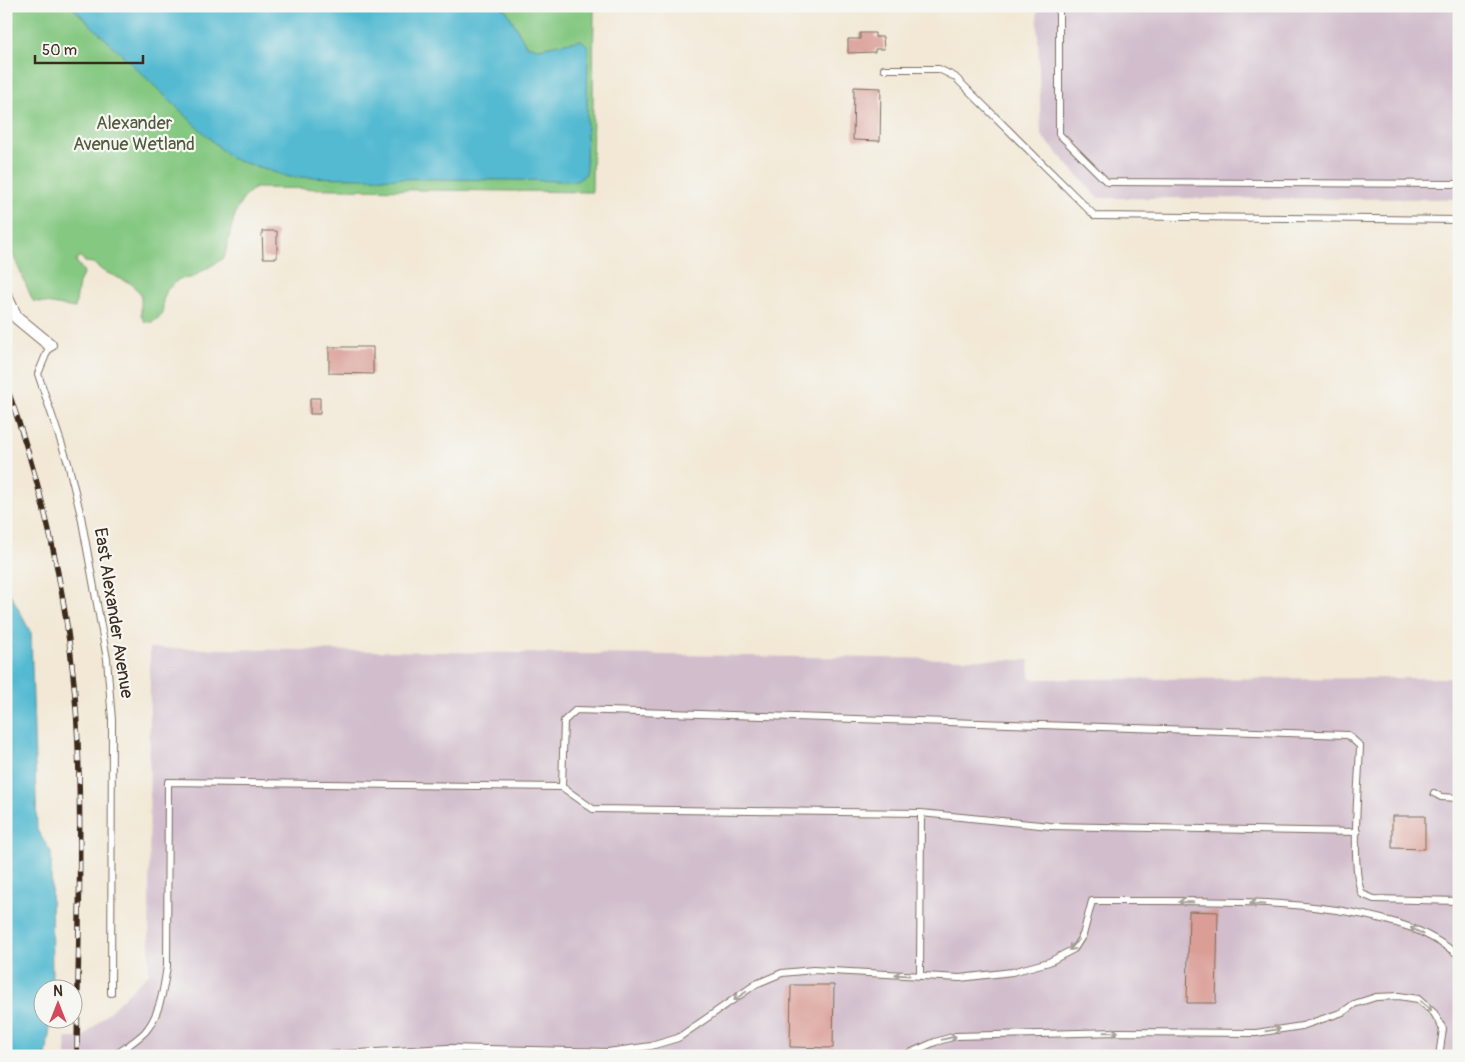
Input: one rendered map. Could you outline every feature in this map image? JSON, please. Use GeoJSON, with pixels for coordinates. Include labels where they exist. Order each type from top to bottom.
{"type":"FeatureCollection","features":[{"type":"Feature","properties":{"kind":"street","name":"East Alexander Avenue"},"geometry":{"type":"LineString","coordinates":[[6,296],[16,317],[50,345]]}},
{"type":"Feature","properties":{"kind":"lane"},"geometry":{"type":"LineString","coordinates":[[1059,6],[1059,134],[1107,182],[1459,184]]}},
{"type":"Feature","properties":{"kind":"lane"},"geometry":{"type":"LineString","coordinates":[[884,69],[939,69],[955,77],[1095,216],[1459,220]]}},
{"type":"Feature","properties":{"kind":"lane","name":"East Alexander Avenue"},"geometry":{"type":"LineString","coordinates":[[50,345],[38,374],[68,463],[93,577],[107,659],[112,720],[111,993]]}},
{"type":"Feature","properties":{"kind":"lane"},"geometry":{"type":"LineString","coordinates":[[562,787],[564,720],[576,710],[1348,735],[1360,746],[1357,832],[1358,885],[1362,894],[1374,899],[1459,901]]}},
{"type":"Feature","properties":{"kind":"lane"},"geometry":{"type":"LineString","coordinates":[[114,1056],[145,1031],[154,1018],[168,966],[168,782],[562,787],[592,809],[921,813],[1050,826],[1357,832]]}},
{"type":"Feature","properties":{"kind":"lane"},"geometry":{"type":"LineString","coordinates":[[1434,794],[1441,797],[1459,798]]}},
{"type":"Feature","properties":{"kind":"lane"},"geometry":{"type":"LineString","coordinates":[[920,976],[921,813]]}},
{"type":"Feature","properties":{"kind":"lane"},"geometry":{"type":"LineString","coordinates":[[305,1056],[448,1048],[608,1052],[651,1046],[678,1038],[756,984],[782,973],[813,970],[960,978],[1012,972],[1049,962],[1074,949],[1086,926],[1092,901],[1306,906],[1369,917],[1410,927],[1459,956]]}},
{"type":"Feature","properties":{"kind":"lane"},"geometry":{"type":"LineString","coordinates":[[903,1056],[935,1042],[956,1036],[1118,1032],[1256,1033],[1302,1026],[1343,1012],[1354,1004],[1376,997],[1399,996],[1418,999],[1434,1013],[1443,1029],[1439,1056]]}},
{"type":"Feature","properties":{"kind":"lane"},"geometry":{"type":"LineString","coordinates":[[608,1052],[627,1056]]}},
{"type":"Feature","properties":{"kind":"shaded area"},"geometry":{"type":"Polygon","coordinates":[[[1037,6],[1459,6],[1459,199],[1098,198],[1041,135],[1037,6]]]}},
{"type":"Feature","properties":{"kind":"shaded area"},"geometry":{"type":"Polygon","coordinates":[[[150,648],[1029,660],[1030,679],[1459,678],[1459,1056],[66,1056],[66,1038],[82,1038],[149,973],[150,648]]]}},
{"type":"Feature","properties":{"kind":"green space","name":"Alexander Avenue Wetland"},"geometry":{"type":"Polygon","coordinates":[[[6,6],[594,6],[592,192],[255,188],[241,202],[237,211],[224,258],[191,278],[179,279],[167,290],[163,300],[163,314],[153,322],[145,322],[141,316],[141,294],[130,283],[103,271],[93,263],[85,262],[80,256],[76,261],[84,272],[79,283],[75,308],[33,301],[6,239],[6,6]]]}},
{"type":"Feature","properties":{"kind":"water"},"geometry":{"type":"Polygon","coordinates":[[[71,6],[501,6],[507,11],[526,45],[538,48],[581,40],[588,46],[586,174],[577,181],[289,177],[230,158],[71,6]]]}},
{"type":"Feature","properties":{"kind":"water"},"geometry":{"type":"Polygon","coordinates":[[[6,586],[31,633],[37,830],[51,852],[52,980],[32,980],[32,1030],[50,1030],[46,1056],[6,1056],[6,586]]]}},
{"type":"Feature","properties":{"kind":"building"},"geometry":{"type":"Polygon","coordinates":[[[860,33],[875,33],[875,37],[883,37],[884,49],[875,49],[875,52],[848,53],[848,39],[860,39],[860,33]]]}},
{"type":"Feature","properties":{"kind":"building"},"geometry":{"type":"Polygon","coordinates":[[[854,87],[881,88],[880,141],[853,140],[854,87]]]}},
{"type":"Feature","properties":{"kind":"building"},"geometry":{"type":"Polygon","coordinates":[[[262,231],[277,231],[277,258],[263,258],[262,231]]]}},
{"type":"Feature","properties":{"kind":"building"},"geometry":{"type":"Polygon","coordinates":[[[329,347],[373,347],[373,374],[329,373],[329,347]]]}},
{"type":"Feature","properties":{"kind":"building"},"geometry":{"type":"Polygon","coordinates":[[[310,398],[320,398],[320,414],[310,414],[310,398]]]}},
{"type":"Feature","properties":{"kind":"building"},"geometry":{"type":"Polygon","coordinates":[[[1392,816],[1425,816],[1425,849],[1392,848],[1392,816]]]}},
{"type":"Feature","properties":{"kind":"building"},"geometry":{"type":"Polygon","coordinates":[[[1189,911],[1218,912],[1216,1003],[1187,1003],[1189,911]]]}},
{"type":"Feature","properties":{"kind":"building"},"geometry":{"type":"Polygon","coordinates":[[[791,985],[834,985],[833,1048],[790,1047],[791,985]]]}},
{"type":"Feature","properties":{"kind":"railway"},"geometry":{"type":"LineString","coordinates":[[6,385],[34,472],[56,561],[64,606],[75,697],[78,743],[80,860],[77,1056]]}}]}
